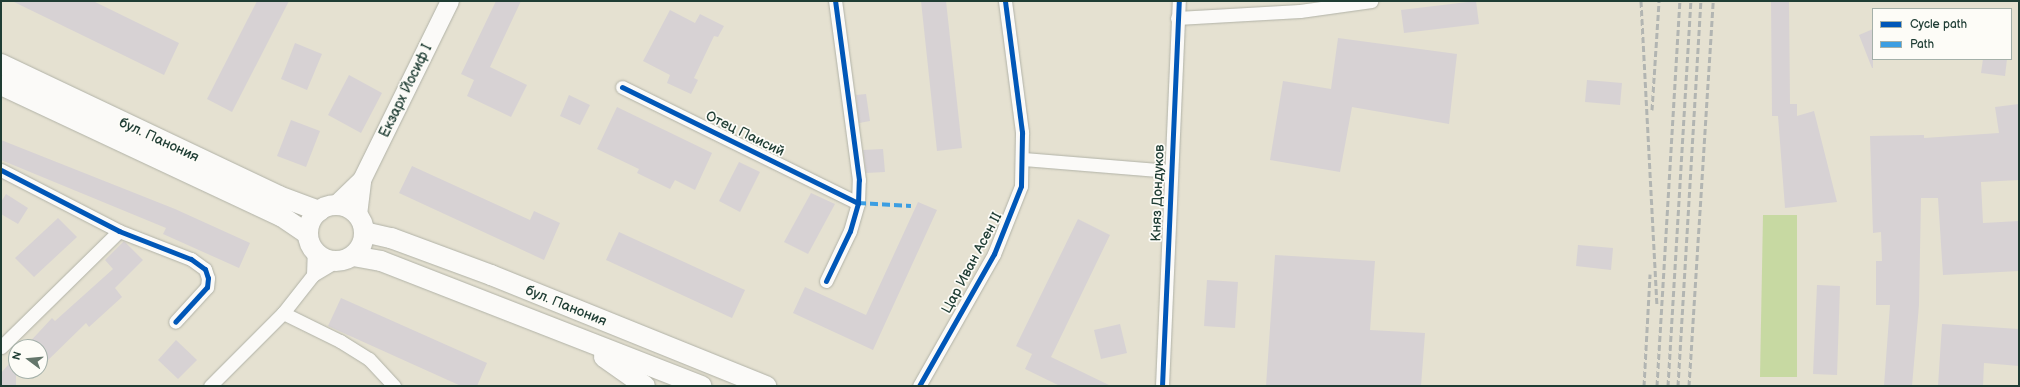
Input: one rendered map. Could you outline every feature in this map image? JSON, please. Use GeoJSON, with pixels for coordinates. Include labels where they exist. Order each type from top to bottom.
{"type":"FeatureCollection","features":[{"type":"Feature","properties":{"kind":"main road","name":"бул. Панония"},"geometry":{"type":"LineString","coordinates":[[1,64],[279,196],[328,208],[352,210],[361,224],[391,238],[484,272],[766,386]]}},
{"type":"Feature","properties":{"kind":"main road","name":"бул. Панония"},"geometry":{"type":"LineString","coordinates":[[1,85],[281,216],[311,242],[324,258],[381,261],[579,340],[702,386]]}},
{"type":"Feature","properties":{"kind":"main road"},"geometry":{"type":"LineString","coordinates":[[311,242],[309,225],[328,208]]}},
{"type":"Feature","properties":{"kind":"main road"},"geometry":{"type":"LineString","coordinates":[[344,258],[363,241],[361,224]]}},
{"type":"Feature","properties":{"kind":"main road"},"geometry":{"type":"LineString","coordinates":[[579,340],[645,386]]}},
{"type":"Feature","properties":{"kind":"street","name":"Екзарх Йосиф I"},"geometry":{"type":"LineString","coordinates":[[328,208],[362,180],[450,1]]}},
{"type":"Feature","properties":{"kind":"street"},"geometry":{"type":"LineString","coordinates":[[826,281],[850,231],[858,203],[859,180],[835,1]]}},
{"type":"Feature","properties":{"kind":"street","name":"Цар Иван Асен II"},"geometry":{"type":"LineString","coordinates":[[919,386],[994,254],[1016,203],[1021,186],[1024,159],[1022,132],[1005,1]]}},
{"type":"Feature","properties":{"kind":"street","name":"Княз Дондуков"},"geometry":{"type":"LineString","coordinates":[[1162,386],[1170,171],[1179,1]]}},
{"type":"Feature","properties":{"kind":"street"},"geometry":{"type":"LineString","coordinates":[[1177,18],[1300,10],[1371,1]]}},
{"type":"Feature","properties":{"kind":"street","name":"Отец Паисий"},"geometry":{"type":"LineString","coordinates":[[622,87],[858,203]]}},
{"type":"Feature","properties":{"kind":"street"},"geometry":{"type":"LineString","coordinates":[[1024,159],[1170,171]]}},
{"type":"Feature","properties":{"kind":"street"},"geometry":{"type":"LineString","coordinates":[[1,170],[119,230],[191,259],[205,269],[208,278],[207,287],[175,322]]}},
{"type":"Feature","properties":{"kind":"street","name":"Екзарх Йосиф I"},"geometry":{"type":"LineString","coordinates":[[361,224],[362,180]]}},
{"type":"Feature","properties":{"kind":"street"},"geometry":{"type":"LineString","coordinates":[[1,347],[119,230]]}},
{"type":"Feature","properties":{"kind":"street"},"geometry":{"type":"LineString","coordinates":[[311,242],[314,275]]}},
{"type":"Feature","properties":{"kind":"street"},"geometry":{"type":"LineString","coordinates":[[210,386],[283,314],[314,275],[344,258]]}},
{"type":"Feature","properties":{"kind":"street"},"geometry":{"type":"LineString","coordinates":[[283,314],[340,341],[369,359],[394,386]]}},
{"type":"Feature","properties":{"kind":"green space"},"geometry":{"type":"Polygon","coordinates":[[[1763,215],[1797,215],[1797,377],[1760,377],[1763,215]]]}},
{"type":"Feature","properties":{"kind":"building"},"geometry":{"type":"Polygon","coordinates":[[[12,1],[93,1],[179,43],[164,75],[12,1]]]}},
{"type":"Feature","properties":{"kind":"building"},"geometry":{"type":"Polygon","coordinates":[[[257,1],[289,1],[232,112],[207,99],[257,1]]]}},
{"type":"Feature","properties":{"kind":"building"},"geometry":{"type":"Polygon","coordinates":[[[496,1],[521,1],[490,67],[527,85],[511,117],[467,96],[474,80],[461,74],[496,1]]]}},
{"type":"Feature","properties":{"kind":"building"},"geometry":{"type":"Polygon","coordinates":[[[921,1],[946,1],[962,148],[937,151],[921,1]]]}},
{"type":"Feature","properties":{"kind":"building"},"geometry":{"type":"Polygon","coordinates":[[[1476,1],[1479,24],[1404,33],[1401,10],[1476,1]]]}},
{"type":"Feature","properties":{"kind":"building"},"geometry":{"type":"Polygon","coordinates":[[[1771,1],[1789,1],[1790,104],[1797,104],[1797,116],[1814,111],[1837,202],[1785,208],[1778,116],[1772,116],[1771,1]]]}},
{"type":"Feature","properties":{"kind":"building"},"geometry":{"type":"Polygon","coordinates":[[[670,10],[695,23],[700,14],[724,26],[718,37],[714,36],[694,78],[698,80],[691,94],[667,83],[670,75],[643,61],[670,10]]]}},
{"type":"Feature","properties":{"kind":"building"},"geometry":{"type":"Polygon","coordinates":[[[1872,29],[1873,68],[1872,68],[1859,35],[1872,29]]]}},
{"type":"Feature","properties":{"kind":"building"},"geometry":{"type":"Polygon","coordinates":[[[1338,38],[1457,54],[1449,124],[1352,107],[1340,172],[1270,160],[1283,81],[1331,89],[1338,38]]]}},
{"type":"Feature","properties":{"kind":"building"},"geometry":{"type":"Polygon","coordinates":[[[295,43],[322,54],[307,90],[281,79],[295,43]]]}},
{"type":"Feature","properties":{"kind":"building"},"geometry":{"type":"Polygon","coordinates":[[[1983,60],[2007,60],[2005,76],[1981,73],[1983,60]]]}},
{"type":"Feature","properties":{"kind":"building"},"geometry":{"type":"Polygon","coordinates":[[[349,75],[382,93],[361,133],[328,115],[349,75]]]}},
{"type":"Feature","properties":{"kind":"building"},"geometry":{"type":"Polygon","coordinates":[[[1587,80],[1622,83],[1620,105],[1585,102],[1587,80]]]}},
{"type":"Feature","properties":{"kind":"building"},"geometry":{"type":"Polygon","coordinates":[[[866,94],[870,121],[859,123],[856,95],[866,94]]]}},
{"type":"Feature","properties":{"kind":"building"},"geometry":{"type":"Polygon","coordinates":[[[569,95],[590,105],[580,125],[560,116],[569,95]]]}},
{"type":"Feature","properties":{"kind":"building"},"geometry":{"type":"Polygon","coordinates":[[[2019,104],[2019,180],[1981,182],[1983,223],[2019,221],[2019,271],[1943,275],[1938,198],[1921,198],[1919,305],[1912,386],[1884,386],[1890,305],[1876,305],[1876,261],[1882,261],[1881,232],[1873,233],[1870,136],[1924,135],[1924,138],[1999,133],[1995,107],[2019,104]]]}},
{"type":"Feature","properties":{"kind":"building"},"geometry":{"type":"Polygon","coordinates":[[[617,107],[712,153],[695,190],[675,180],[670,189],[637,173],[639,169],[597,149],[617,107]]]}},
{"type":"Feature","properties":{"kind":"building"},"geometry":{"type":"Polygon","coordinates":[[[291,120],[320,131],[306,167],[277,156],[291,120]]]}},
{"type":"Feature","properties":{"kind":"building"},"geometry":{"type":"Polygon","coordinates":[[[1,140],[175,209],[250,243],[239,268],[163,234],[166,228],[1,160],[1,140]]]}},
{"type":"Feature","properties":{"kind":"building"},"geometry":{"type":"Polygon","coordinates":[[[883,149],[885,172],[866,173],[863,150],[883,149]]]}},
{"type":"Feature","properties":{"kind":"building"},"geometry":{"type":"Polygon","coordinates":[[[739,162],[760,172],[740,212],[719,201],[739,162]]]}},
{"type":"Feature","properties":{"kind":"building"},"geometry":{"type":"Polygon","coordinates":[[[412,166],[530,220],[534,211],[560,223],[544,260],[399,193],[412,166]]]}},
{"type":"Feature","properties":{"kind":"building"},"geometry":{"type":"Polygon","coordinates":[[[811,193],[835,204],[808,254],[784,242],[811,193]]]}},
{"type":"Feature","properties":{"kind":"building"},"geometry":{"type":"Polygon","coordinates":[[[6,194],[28,208],[18,224],[1,214],[1,202],[6,194]]]}},
{"type":"Feature","properties":{"kind":"building"},"geometry":{"type":"Polygon","coordinates":[[[918,202],[937,210],[873,350],[793,313],[805,287],[866,315],[918,202]]]}},
{"type":"Feature","properties":{"kind":"building"},"geometry":{"type":"Polygon","coordinates":[[[58,218],[77,237],[34,277],[15,258],[58,218]]]}},
{"type":"Feature","properties":{"kind":"building"},"geometry":{"type":"Polygon","coordinates":[[[1078,219],[1110,235],[1051,357],[1111,386],[1060,386],[1025,369],[1032,354],[1016,346],[1078,219]]]}},
{"type":"Feature","properties":{"kind":"building"},"geometry":{"type":"Polygon","coordinates":[[[619,232],[745,290],[732,318],[606,260],[619,232]]]}},
{"type":"Feature","properties":{"kind":"building"},"geometry":{"type":"Polygon","coordinates":[[[124,241],[143,260],[115,288],[122,297],[89,327],[86,323],[48,360],[48,339],[32,339],[52,318],[55,321],[113,269],[105,260],[124,241]]]}},
{"type":"Feature","properties":{"kind":"building"},"geometry":{"type":"Polygon","coordinates":[[[1578,245],[1613,248],[1611,270],[1576,266],[1578,245]]]}},
{"type":"Feature","properties":{"kind":"building"},"geometry":{"type":"Polygon","coordinates":[[[1275,255],[1375,261],[1370,330],[1425,333],[1421,386],[1266,386],[1275,255]]]}},
{"type":"Feature","properties":{"kind":"building"},"geometry":{"type":"Polygon","coordinates":[[[1207,280],[1238,282],[1235,328],[1204,326],[1207,280]]]}},
{"type":"Feature","properties":{"kind":"building"},"geometry":{"type":"Polygon","coordinates":[[[1817,285],[1840,286],[1837,375],[1813,374],[1817,285]]]}},
{"type":"Feature","properties":{"kind":"building"},"geometry":{"type":"Polygon","coordinates":[[[341,298],[487,363],[477,386],[461,386],[328,326],[341,298]]]}},
{"type":"Feature","properties":{"kind":"building"},"geometry":{"type":"Polygon","coordinates":[[[1120,324],[1127,353],[1101,359],[1094,330],[1120,324]]]}},
{"type":"Feature","properties":{"kind":"building"},"geometry":{"type":"Polygon","coordinates":[[[1942,324],[2019,329],[2019,366],[1984,363],[1983,386],[1938,386],[1942,324]]]}},
{"type":"Feature","properties":{"kind":"building"},"geometry":{"type":"Polygon","coordinates":[[[176,340],[197,360],[178,379],[158,360],[176,340]]]}},
{"type":"Feature","properties":{"kind":"building"},"geometry":{"type":"Polygon","coordinates":[[[8,365],[8,379],[16,379],[16,386],[1,386],[1,373],[8,365]]]}},
{"type":"Feature","properties":{"kind":"railway"},"geometry":{"type":"LineString","coordinates":[[1641,1],[1657,305]]}},
{"type":"Feature","properties":{"kind":"railway"},"geometry":{"type":"LineString","coordinates":[[1652,110],[1659,1]]}},
{"type":"Feature","properties":{"kind":"railway"},"geometry":{"type":"LineString","coordinates":[[1657,386],[1680,1]]}},
{"type":"Feature","properties":{"kind":"railway"},"geometry":{"type":"LineString","coordinates":[[1668,386],[1691,1]]}},
{"type":"Feature","properties":{"kind":"railway"},"geometry":{"type":"LineString","coordinates":[[1678,386],[1701,1]]}},
{"type":"Feature","properties":{"kind":"railway"},"geometry":{"type":"LineString","coordinates":[[1689,386],[1713,1]]}},
{"type":"Feature","properties":{"kind":"railway"},"geometry":{"type":"LineString","coordinates":[[1644,386],[1650,274]]}},
{"type":"Feature","properties":{"kind":"marked path"},"geometry":{"type":"LineString","coordinates":[[858,203],[911,206]]}},
{"type":"Feature","properties":{"kind":"cycle path"},"geometry":{"type":"LineString","coordinates":[[826,281],[850,231],[858,203],[859,180],[835,1]]}},
{"type":"Feature","properties":{"kind":"cycle path"},"geometry":{"type":"LineString","coordinates":[[919,386],[994,254],[1021,186],[1022,132],[1005,1]]}},
{"type":"Feature","properties":{"kind":"cycle path"},"geometry":{"type":"LineString","coordinates":[[1162,386],[1179,1]]}},
{"type":"Feature","properties":{"kind":"cycle path"},"geometry":{"type":"LineString","coordinates":[[622,87],[858,203]]}},
{"type":"Feature","properties":{"kind":"cycle path"},"geometry":{"type":"LineString","coordinates":[[1,170],[119,231],[191,259],[205,269],[208,278],[207,287],[175,322]]}}]}
